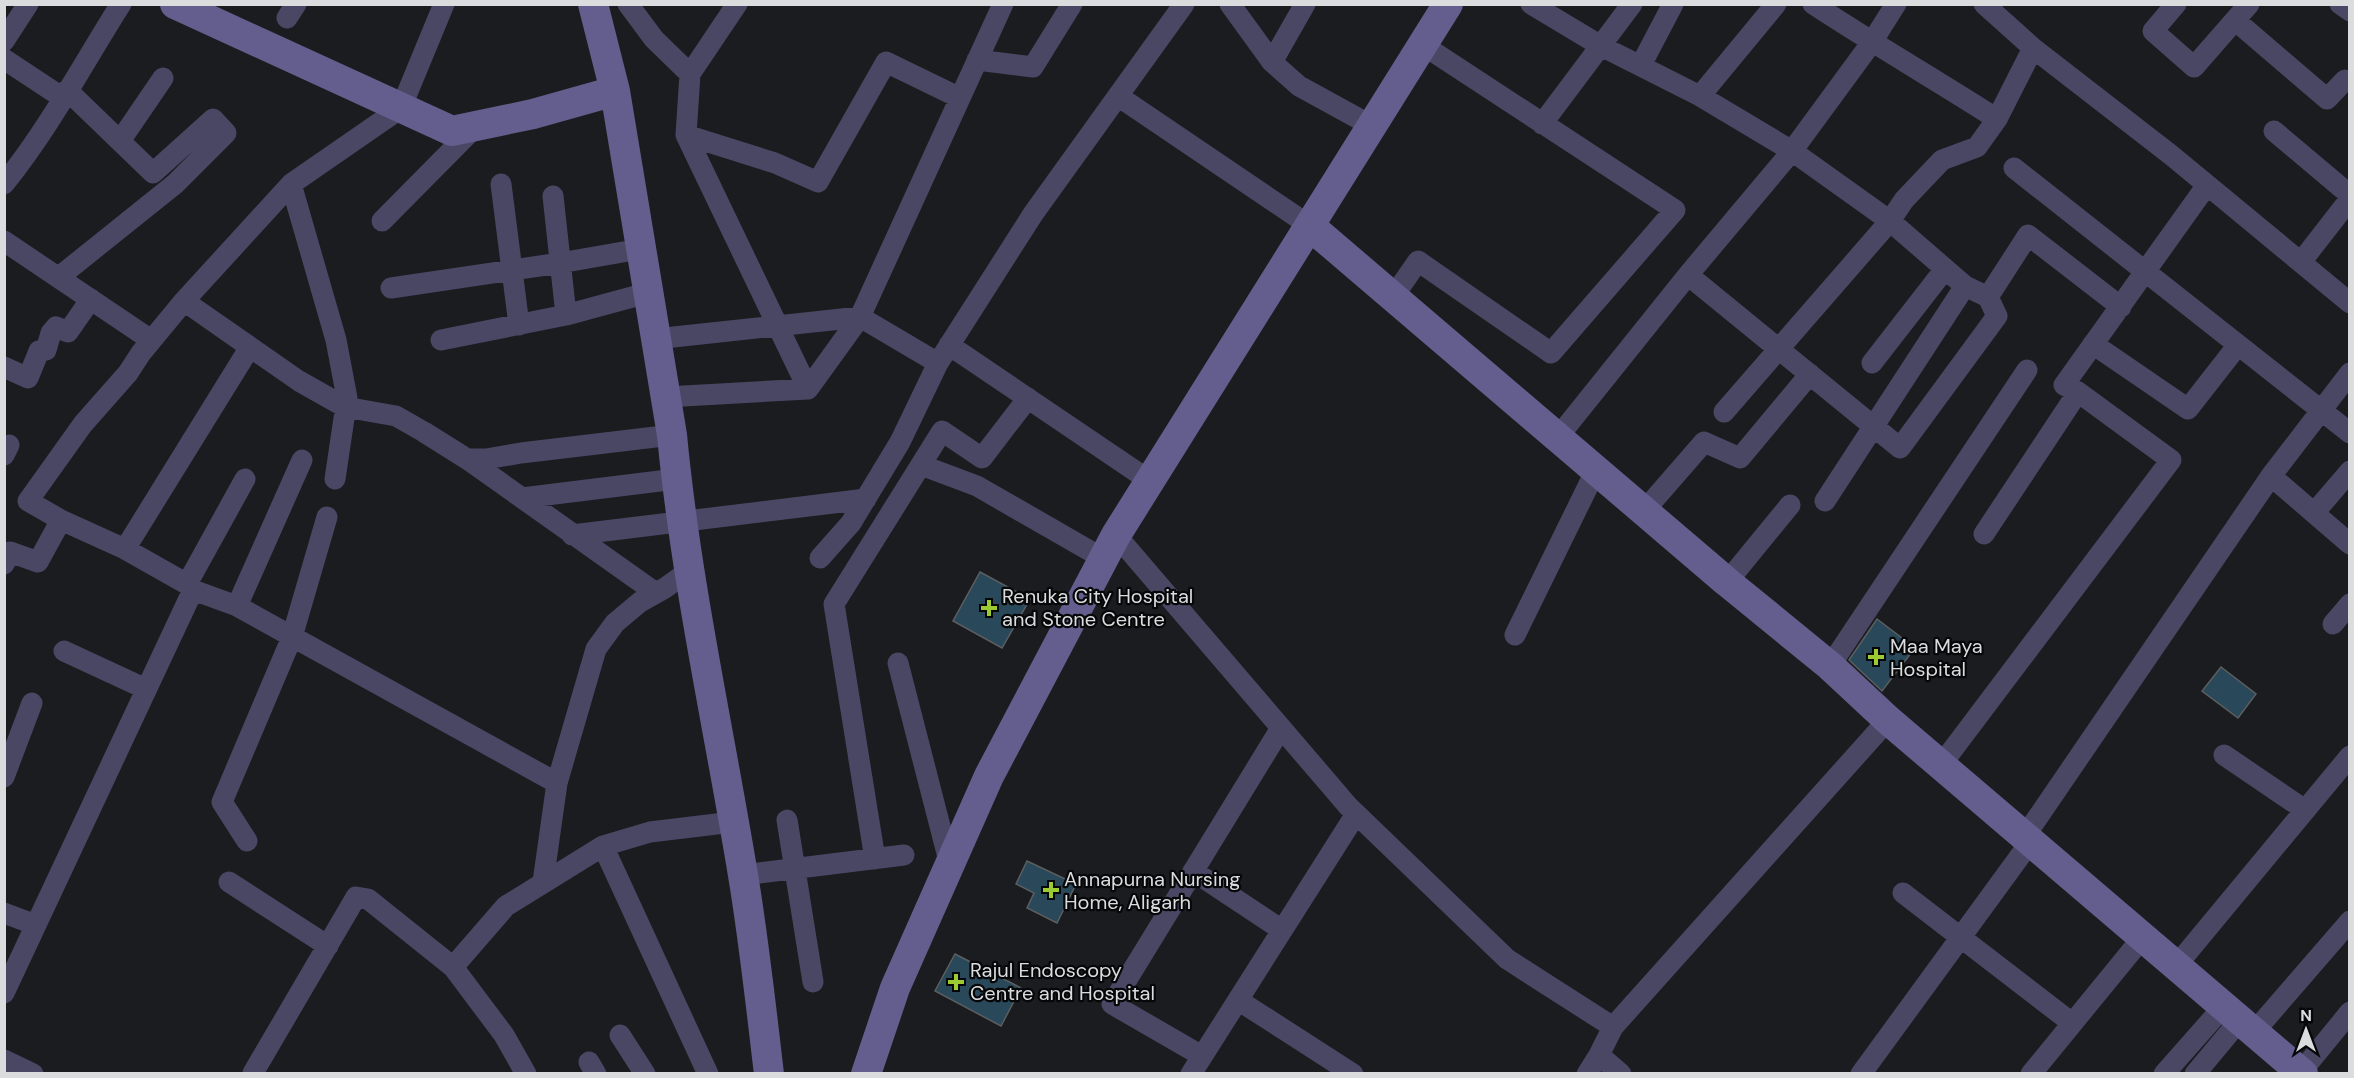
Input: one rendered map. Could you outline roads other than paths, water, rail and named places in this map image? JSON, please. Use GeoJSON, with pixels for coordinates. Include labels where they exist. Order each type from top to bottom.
{"type":"FeatureCollection","features":[{"type":"Feature","properties":{"kind":"street"},"geometry":{"type":"LineString","coordinates":[[4,41],[28,4]]}},
{"type":"Feature","properties":{"kind":"street"},"geometry":{"type":"LineString","coordinates":[[4,184],[20,165],[120,4]]}},
{"type":"Feature","properties":{"kind":"street"},"geometry":{"type":"LineString","coordinates":[[444,4],[400,108],[291,184],[151,340],[128,373],[83,424],[28,501],[61,520],[125,549],[190,587],[237,606],[557,783]]}},
{"type":"Feature","properties":{"kind":"street"},"geometry":{"type":"LineString","coordinates":[[593,4],[615,91],[666,397],[690,570],[743,875],[769,1074]]}},
{"type":"Feature","properties":{"kind":"street"},"geometry":{"type":"LineString","coordinates":[[628,4],[654,39],[690,74]]}},
{"type":"Feature","properties":{"kind":"street"},"geometry":{"type":"LineString","coordinates":[[737,4],[690,74],[686,135],[808,389]]}},
{"type":"Feature","properties":{"kind":"street"},"geometry":{"type":"LineString","coordinates":[[808,389],[860,317],[1003,4]]}},
{"type":"Feature","properties":{"kind":"street"},"geometry":{"type":"LineString","coordinates":[[977,60],[1033,67],[1072,4]]}},
{"type":"Feature","properties":{"kind":"street"},"geometry":{"type":"LineString","coordinates":[[820,558],[851,524],[900,442],[944,354],[1033,214],[1184,4]]}},
{"type":"Feature","properties":{"kind":"street"},"geometry":{"type":"LineString","coordinates":[[1272,62],[1305,4]]}},
{"type":"Feature","properties":{"kind":"street"},"geometry":{"type":"LineString","coordinates":[[866,1074],[895,988],[989,776],[1110,547],[1448,4]]}},
{"type":"Feature","properties":{"kind":"street"},"geometry":{"type":"LineString","coordinates":[[1531,4],[1601,46],[1700,96],[1792,151],[1890,221],[1965,286],[1988,297],[1997,316],[1900,448],[1688,275]]}},
{"type":"Feature","properties":{"kind":"street"},"geometry":{"type":"LineString","coordinates":[[1542,124],[1632,4]]}},
{"type":"Feature","properties":{"kind":"street"},"geometry":{"type":"LineString","coordinates":[[1641,65],[1673,4]]}},
{"type":"Feature","properties":{"kind":"street"},"geometry":{"type":"LineString","coordinates":[[1700,96],[1776,4]]}},
{"type":"Feature","properties":{"kind":"street"},"geometry":{"type":"LineString","coordinates":[[1813,4],[1872,42],[1919,68],[1997,119]]}},
{"type":"Feature","properties":{"kind":"street"},"geometry":{"type":"LineString","coordinates":[[1557,437],[1792,151],[1872,42],[1896,4]]}},
{"type":"Feature","properties":{"kind":"street"},"geometry":{"type":"LineString","coordinates":[[1984,4],[2033,48],[2301,262],[2346,293]]}},
{"type":"Feature","properties":{"kind":"street"},"geometry":{"type":"LineString","coordinates":[[2176,4],[2153,31],[2194,67],[2242,13],[2327,99],[2345,80]]}},
{"type":"Feature","properties":{"kind":"street"},"geometry":{"type":"LineString","coordinates":[[2340,4],[2349,11]]}},
{"type":"Feature","properties":{"kind":"street"},"geometry":{"type":"LineString","coordinates":[[179,6],[452,131],[533,114],[615,91]]}},
{"type":"Feature","properties":{"kind":"street"},"geometry":{"type":"LineString","coordinates":[[1242,10],[1272,62],[1299,86],[1372,126]]}},
{"type":"Feature","properties":{"kind":"street"},"geometry":{"type":"LineString","coordinates":[[1394,297],[1418,261],[1551,353],[1675,210],[1423,45]]}},
{"type":"Feature","properties":{"kind":"street"},"geometry":{"type":"LineString","coordinates":[[1724,412],[1890,221],[1904,200],[1942,160],[1977,147],[1997,119],[2033,48]]}},
{"type":"Feature","properties":{"kind":"street"},"geometry":{"type":"LineString","coordinates":[[4,60],[65,94],[120,141],[153,174],[213,119],[226,132],[175,184],[59,277]]}},
{"type":"Feature","properties":{"kind":"street"},"geometry":{"type":"LineString","coordinates":[[686,135],[775,163],[818,182],[886,62],[960,98]]}},
{"type":"Feature","properties":{"kind":"street"},"geometry":{"type":"LineString","coordinates":[[120,141],[163,78]]}},
{"type":"Feature","properties":{"kind":"street"},"geometry":{"type":"LineString","coordinates":[[1118,96],[1310,226],[1727,582],[1830,666],[1888,720],[2302,1073],[2349,1012]]}},
{"type":"Feature","properties":{"kind":"street"},"geometry":{"type":"LineString","coordinates":[[382,221],[476,126]]}},
{"type":"Feature","properties":{"kind":"street"},"geometry":{"type":"LineString","coordinates":[[2274,131],[2349,197],[2301,262]]}},
{"type":"Feature","properties":{"kind":"street"},"geometry":{"type":"LineString","coordinates":[[2014,168],[2349,433]]}},
{"type":"Feature","properties":{"kind":"street"},"geometry":{"type":"LineString","coordinates":[[291,184],[336,339],[347,398],[335,479]]}},
{"type":"Feature","properties":{"kind":"street"},"geometry":{"type":"LineString","coordinates":[[501,184],[519,325]]}},
{"type":"Feature","properties":{"kind":"street"},"geometry":{"type":"LineString","coordinates":[[1941,765],[2171,460],[2078,392],[2064,385],[2207,185]]}},
{"type":"Feature","properties":{"kind":"street"},"geometry":{"type":"LineString","coordinates":[[553,196],[566,315]]}},
{"type":"Feature","properties":{"kind":"street"},"geometry":{"type":"LineString","coordinates":[[1988,297],[2028,235],[2121,307]]}},
{"type":"Feature","properties":{"kind":"street"},"geometry":{"type":"LineString","coordinates":[[4,241],[151,340]]}},
{"type":"Feature","properties":{"kind":"street"},"geometry":{"type":"LineString","coordinates":[[391,288],[640,249]]}},
{"type":"Feature","properties":{"kind":"street"},"geometry":{"type":"LineString","coordinates":[[1872,363],[1945,269]]}},
{"type":"Feature","properties":{"kind":"street"},"geometry":{"type":"LineString","coordinates":[[1825,501],[1965,286]]}},
{"type":"Feature","properties":{"kind":"street"},"geometry":{"type":"LineString","coordinates":[[441,340],[566,315],[647,293]]}},
{"type":"Feature","properties":{"kind":"street"},"geometry":{"type":"LineString","coordinates":[[4,367],[28,378],[39,351],[46,350],[51,333],[56,327],[68,332],[91,299]]}},
{"type":"Feature","properties":{"kind":"street"},"geometry":{"type":"LineString","coordinates":[[184,301],[299,381],[345,407],[396,416],[467,459],[656,593]]}},
{"type":"Feature","properties":{"kind":"street"},"geometry":{"type":"LineString","coordinates":[[655,339],[860,317],[944,354],[1028,398],[1150,481]]}},
{"type":"Feature","properties":{"kind":"street"},"geometry":{"type":"LineString","coordinates":[[2093,344],[2188,409],[2238,345]]}},
{"type":"Feature","properties":{"kind":"street"},"geometry":{"type":"LineString","coordinates":[[125,549],[250,347]]}},
{"type":"Feature","properties":{"kind":"street"},"geometry":{"type":"LineString","coordinates":[[1830,666],[2027,370]]}},
{"type":"Feature","properties":{"kind":"street"},"geometry":{"type":"LineString","coordinates":[[1644,511],[1704,442],[1740,458],[1810,374]]}},
{"type":"Feature","properties":{"kind":"street"},"geometry":{"type":"LineString","coordinates":[[1861,1074],[1960,938],[2028,839],[2271,476],[2349,374]]}},
{"type":"Feature","properties":{"kind":"street"},"geometry":{"type":"LineString","coordinates":[[666,397],[808,389]]}},
{"type":"Feature","properties":{"kind":"street"},"geometry":{"type":"LineString","coordinates":[[1984,534],[2078,392]]}},
{"type":"Feature","properties":{"kind":"street"},"geometry":{"type":"LineString","coordinates":[[874,859],[834,604],[942,431],[982,458],[1028,398]]}},
{"type":"Feature","properties":{"kind":"street"},"geometry":{"type":"LineString","coordinates":[[467,459],[486,459],[672,435]]}},
{"type":"Feature","properties":{"kind":"street"},"geometry":{"type":"LineString","coordinates":[[237,606],[302,460]]}},
{"type":"Feature","properties":{"kind":"street"},"geometry":{"type":"LineString","coordinates":[[921,465],[977,486],[1110,547],[1281,728],[1356,814],[1507,959],[1612,1027]]}},
{"type":"Feature","properties":{"kind":"street"},"geometry":{"type":"LineString","coordinates":[[1515,635],[1596,470]]}},
{"type":"Feature","properties":{"kind":"street"},"geometry":{"type":"LineString","coordinates":[[2314,513],[2349,471]]}},
{"type":"Feature","properties":{"kind":"street"},"geometry":{"type":"LineString","coordinates":[[2271,476],[2349,544]]}},
{"type":"Feature","properties":{"kind":"street"},"geometry":{"type":"LineString","coordinates":[[4,993],[146,689],[190,587],[245,479]]}},
{"type":"Feature","properties":{"kind":"street"},"geometry":{"type":"LineString","coordinates":[[522,498],[676,479]]}},
{"type":"Feature","properties":{"kind":"street"},"geometry":{"type":"LineString","coordinates":[[572,535],[866,499]]}},
{"type":"Feature","properties":{"kind":"street"},"geometry":{"type":"LineString","coordinates":[[1727,582],[1790,505]]}},
{"type":"Feature","properties":{"kind":"street"},"geometry":{"type":"LineString","coordinates":[[247,841],[222,802],[292,637],[327,517]]}},
{"type":"Feature","properties":{"kind":"street"},"geometry":{"type":"LineString","coordinates":[[4,564],[10,552],[38,562],[61,520]]}},
{"type":"Feature","properties":{"kind":"street"},"geometry":{"type":"LineString","coordinates":[[543,882],[557,783],[596,649],[615,622],[640,602],[690,570]]}},
{"type":"Feature","properties":{"kind":"street"},"geometry":{"type":"LineString","coordinates":[[2333,624],[2349,604]]}},
{"type":"Feature","properties":{"kind":"street"},"geometry":{"type":"LineString","coordinates":[[64,651],[146,689]]}},
{"type":"Feature","properties":{"kind":"street"},"geometry":{"type":"LineString","coordinates":[[898,663],[950,864]]}},
{"type":"Feature","properties":{"kind":"street"},"geometry":{"type":"LineString","coordinates":[[4,777],[32,703]]}},
{"type":"Feature","properties":{"kind":"street"},"geometry":{"type":"LineString","coordinates":[[1587,1074],[1612,1027],[1888,720]]}},
{"type":"Feature","properties":{"kind":"street"},"geometry":{"type":"LineString","coordinates":[[1202,1056],[1112,1004],[1281,728]]}},
{"type":"Feature","properties":{"kind":"street"},"geometry":{"type":"LineString","coordinates":[[2224,755],[2305,810]]}},
{"type":"Feature","properties":{"kind":"street"},"geometry":{"type":"LineString","coordinates":[[2176,966],[2349,756]]}},
{"type":"Feature","properties":{"kind":"street"},"geometry":{"type":"LineString","coordinates":[[1191,1074],[1356,814]]}},
{"type":"Feature","properties":{"kind":"street"},"geometry":{"type":"LineString","coordinates":[[787,820],[813,982]]}},
{"type":"Feature","properties":{"kind":"street"},"geometry":{"type":"LineString","coordinates":[[453,967],[506,906],[603,846],[650,832],[733,822]]}},
{"type":"Feature","properties":{"kind":"street"},"geometry":{"type":"LineString","coordinates":[[603,846],[708,1074]]}},
{"type":"Feature","properties":{"kind":"street"},"geometry":{"type":"LineString","coordinates":[[743,875],[904,855]]}},
{"type":"Feature","properties":{"kind":"street"},"geometry":{"type":"LineString","coordinates":[[1193,871],[1282,930]]}},
{"type":"Feature","properties":{"kind":"street"},"geometry":{"type":"LineString","coordinates":[[229,882],[328,946]]}},
{"type":"Feature","properties":{"kind":"street"},"geometry":{"type":"LineString","coordinates":[[1903,893],[2072,1023]]}},
{"type":"Feature","properties":{"kind":"street"},"geometry":{"type":"LineString","coordinates":[[253,1073],[356,897],[368,899],[453,967],[504,1035],[526,1074]]}},
{"type":"Feature","properties":{"kind":"street"},"geometry":{"type":"LineString","coordinates":[[4,913],[36,925]]}},
{"type":"Feature","properties":{"kind":"street"},"geometry":{"type":"LineString","coordinates":[[2164,1074],[2239,1020],[2349,921]]}},
{"type":"Feature","properties":{"kind":"street"},"geometry":{"type":"LineString","coordinates":[[2031,1074],[2143,937]]}},
{"type":"Feature","properties":{"kind":"street"},"geometry":{"type":"LineString","coordinates":[[1238,1000],[1353,1074]]}},
{"type":"Feature","properties":{"kind":"street"},"geometry":{"type":"LineString","coordinates":[[2195,1074],[2239,1020]]}},
{"type":"Feature","properties":{"kind":"street"},"geometry":{"type":"LineString","coordinates":[[620,1035],[645,1074]]}},
{"type":"Feature","properties":{"kind":"street"},"geometry":{"type":"LineString","coordinates":[[1599,1055],[1621,1074]]}},
{"type":"Feature","properties":{"kind":"street"},"geometry":{"type":"LineString","coordinates":[[4,1060],[33,1074]]}},
{"type":"Feature","properties":{"kind":"place","name":"Renuka City Hospital and Stone Centre"},"geometry":{"type":"Point","coordinates":[989,608]}},
{"type":"Feature","properties":{"kind":"place","name":"Maa Maya Hospital"},"geometry":{"type":"Point","coordinates":[1876,657]}},
{"type":"Feature","properties":{"kind":"place","name":"Annapurna Nursing Home, Aligarh"},"geometry":{"type":"Point","coordinates":[1051,890]}},
{"type":"Feature","properties":{"kind":"place","name":"Rajul Endoscopy Centre and Hospital"},"geometry":{"type":"Point","coordinates":[956,982]}}]}
